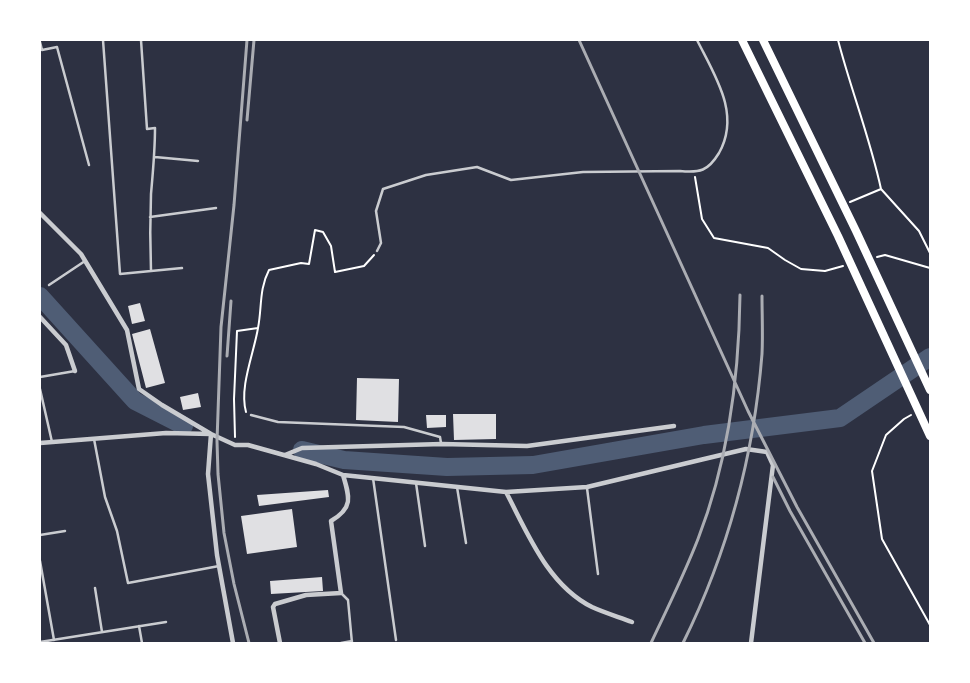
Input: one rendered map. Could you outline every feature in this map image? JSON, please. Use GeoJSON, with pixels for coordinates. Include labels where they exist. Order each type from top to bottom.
{"type":"FeatureCollection","features":[{"type":"Feature","properties":{"kind":"highway"},"geometry":{"type":"LineString","coordinates":[[742,40],[838,236],[930,436]]}},
{"type":"Feature","properties":{"kind":"highway"},"geometry":{"type":"LineString","coordinates":[[763,40],[844,205],[930,390]]}},
{"type":"Feature","properties":{"kind":"street"},"geometry":{"type":"LineString","coordinates":[[40,214],[81,254],[126,330],[139,389],[162,406],[211,434],[235,445],[248,445],[316,464],[343,475],[506,492],[587,487],[746,450],[767,452],[773,465],[751,643]]}},
{"type":"Feature","properties":{"kind":"street"},"geometry":{"type":"LineString","coordinates":[[40,317],[66,345],[75,371]]}},
{"type":"Feature","properties":{"kind":"street"},"geometry":{"type":"LineString","coordinates":[[284,455],[302,448],[442,444],[527,446],[674,426]]}},
{"type":"Feature","properties":{"kind":"street"},"geometry":{"type":"LineString","coordinates":[[40,443],[166,433],[211,434]]}},
{"type":"Feature","properties":{"kind":"street"},"geometry":{"type":"LineString","coordinates":[[211,434],[208,474],[219,566],[233,643]]}},
{"type":"Feature","properties":{"kind":"street"},"geometry":{"type":"LineString","coordinates":[[280,643],[273,607],[275,604],[306,595],[341,593],[331,521],[341,516],[348,506],[348,492],[343,475]]}},
{"type":"Feature","properties":{"kind":"street"},"geometry":{"type":"LineString","coordinates":[[506,492],[542,560],[560,582],[592,607],[632,622]]}},
{"type":"Feature","properties":{"kind":"lane"},"geometry":{"type":"LineString","coordinates":[[103,40],[120,274],[182,268]]}},
{"type":"Feature","properties":{"kind":"lane"},"geometry":{"type":"LineString","coordinates":[[142,40],[146,129],[155,128],[155,157],[150,217],[151,271]]}},
{"type":"Feature","properties":{"kind":"lane"},"geometry":{"type":"LineString","coordinates":[[378,251],[381,243],[376,211],[383,189],[426,175],[477,168],[511,180],[583,172],[680,171],[694,173],[709,166],[720,151],[726,134],[728,116],[725,97],[697,40]]}},
{"type":"Feature","properties":{"kind":"lane"},"geometry":{"type":"LineString","coordinates":[[40,42],[42,50],[57,47],[90,165]]}},
{"type":"Feature","properties":{"kind":"lane"},"geometry":{"type":"LineString","coordinates":[[155,157],[198,160]]}},
{"type":"Feature","properties":{"kind":"lane"},"geometry":{"type":"LineString","coordinates":[[150,217],[216,208]]}},
{"type":"Feature","properties":{"kind":"lane"},"geometry":{"type":"LineString","coordinates":[[49,285],[86,261]]}},
{"type":"Feature","properties":{"kind":"lane"},"geometry":{"type":"LineString","coordinates":[[40,377],[75,371]]}},
{"type":"Feature","properties":{"kind":"lane"},"geometry":{"type":"LineString","coordinates":[[40,389],[52,442]]}},
{"type":"Feature","properties":{"kind":"lane"},"geometry":{"type":"LineString","coordinates":[[251,415],[278,422],[404,427],[440,437],[442,444]]}},
{"type":"Feature","properties":{"kind":"lane"},"geometry":{"type":"LineString","coordinates":[[94,439],[105,497],[117,531],[128,583],[219,566]]}},
{"type":"Feature","properties":{"kind":"lane"},"geometry":{"type":"LineString","coordinates":[[373,478],[396,640]]}},
{"type":"Feature","properties":{"kind":"lane"},"geometry":{"type":"LineString","coordinates":[[416,483],[425,546]]}},
{"type":"Feature","properties":{"kind":"lane"},"geometry":{"type":"LineString","coordinates":[[457,487],[466,543]]}},
{"type":"Feature","properties":{"kind":"lane"},"geometry":{"type":"LineString","coordinates":[[587,487],[598,574]]}},
{"type":"Feature","properties":{"kind":"lane"},"geometry":{"type":"LineString","coordinates":[[40,535],[65,531]]}},
{"type":"Feature","properties":{"kind":"lane"},"geometry":{"type":"LineString","coordinates":[[40,561],[54,640]]}},
{"type":"Feature","properties":{"kind":"lane"},"geometry":{"type":"LineString","coordinates":[[95,588],[102,632]]}},
{"type":"Feature","properties":{"kind":"lane"},"geometry":{"type":"LineString","coordinates":[[341,593],[348,600],[352,642],[341,643]]}},
{"type":"Feature","properties":{"kind":"lane"},"geometry":{"type":"LineString","coordinates":[[40,642],[166,622]]}},
{"type":"Feature","properties":{"kind":"lane"},"geometry":{"type":"LineString","coordinates":[[139,626],[142,643]]}},
{"type":"Feature","properties":{"kind":"lane"},"geometry":{"type":"LineString","coordinates":[[67,638],[68,643]]}},
{"type":"Feature","properties":{"kind":"path"},"geometry":{"type":"LineString","coordinates":[[838,40],[846,73],[876,163],[882,188],[919,231],[930,253]]}},
{"type":"Feature","properties":{"kind":"path"},"geometry":{"type":"LineString","coordinates":[[694,173],[702,219],[714,238],[768,248],[801,269],[824,271],[850,264]]}},
{"type":"Feature","properties":{"kind":"path"},"geometry":{"type":"LineString","coordinates":[[844,205],[882,188]]}},
{"type":"Feature","properties":{"kind":"path"},"geometry":{"type":"LineString","coordinates":[[251,415],[245,412],[246,377],[258,328],[263,282],[269,270],[301,263],[309,264],[315,230],[323,232],[331,246],[335,272],[364,266],[378,251]]}},
{"type":"Feature","properties":{"kind":"path"},"geometry":{"type":"LineString","coordinates":[[876,257],[885,255],[930,268]]}},
{"type":"Feature","properties":{"kind":"path"},"geometry":{"type":"LineString","coordinates":[[235,445],[234,399],[237,331],[258,328]]}},
{"type":"Feature","properties":{"kind":"path"},"geometry":{"type":"LineString","coordinates":[[912,415],[904,418],[886,435],[872,471],[882,539],[930,625]]}},
{"type":"Feature","properties":{"kind":"building"},"geometry":{"type":"Polygon","coordinates":[[[140,303],[145,321],[132,324],[128,306],[140,303]]]}},
{"type":"Feature","properties":{"kind":"building"},"geometry":{"type":"Polygon","coordinates":[[[150,329],[165,383],[146,388],[132,334],[150,329]]]}},
{"type":"Feature","properties":{"kind":"building"},"geometry":{"type":"Polygon","coordinates":[[[357,378],[399,379],[398,422],[356,420],[357,378]]]}},
{"type":"Feature","properties":{"kind":"building"},"geometry":{"type":"Polygon","coordinates":[[[198,393],[201,407],[183,410],[180,397],[198,393]]]}},
{"type":"Feature","properties":{"kind":"building"},"geometry":{"type":"Polygon","coordinates":[[[453,414],[496,414],[496,439],[454,440],[453,414]]]}},
{"type":"Feature","properties":{"kind":"building"},"geometry":{"type":"Polygon","coordinates":[[[426,415],[446,415],[446,427],[427,428],[426,415]]]}},
{"type":"Feature","properties":{"kind":"building"},"geometry":{"type":"Polygon","coordinates":[[[328,490],[329,497],[259,506],[257,495],[328,490]]]}},
{"type":"Feature","properties":{"kind":"building"},"geometry":{"type":"Polygon","coordinates":[[[292,509],[297,547],[247,554],[241,516],[292,509]]]}},
{"type":"Feature","properties":{"kind":"building"},"geometry":{"type":"Polygon","coordinates":[[[322,577],[323,591],[271,594],[270,581],[322,577]]]}},
{"type":"Feature","properties":{"kind":"waterway"},"geometry":{"type":"LineString","coordinates":[[40,296],[135,401],[184,426]]}},
{"type":"Feature","properties":{"kind":"waterway"},"geometry":{"type":"LineString","coordinates":[[302,450],[344,460],[447,467],[533,465],[704,435],[840,418],[930,357]]}},
{"type":"Feature","properties":{"kind":"railway"},"geometry":{"type":"LineString","coordinates":[[247,40],[234,205],[221,327],[217,441],[218,474],[224,533],[234,584],[249,643]]}},
{"type":"Feature","properties":{"kind":"railway"},"geometry":{"type":"LineString","coordinates":[[247,120],[254,40]]}},
{"type":"Feature","properties":{"kind":"railway"},"geometry":{"type":"LineString","coordinates":[[579,40],[748,411],[797,507],[874,643]]}},
{"type":"Feature","properties":{"kind":"railway"},"geometry":{"type":"LineString","coordinates":[[651,643],[693,552],[717,480],[730,419],[734,388],[740,295]]}},
{"type":"Feature","properties":{"kind":"railway"},"geometry":{"type":"LineString","coordinates":[[683,643],[699,609],[726,538],[745,466],[753,429],[762,354],[762,296]]}},
{"type":"Feature","properties":{"kind":"railway"},"geometry":{"type":"LineString","coordinates":[[227,356],[231,301]]}},
{"type":"Feature","properties":{"kind":"railway"},"geometry":{"type":"LineString","coordinates":[[773,477],[790,511],[865,643]]}}]}
